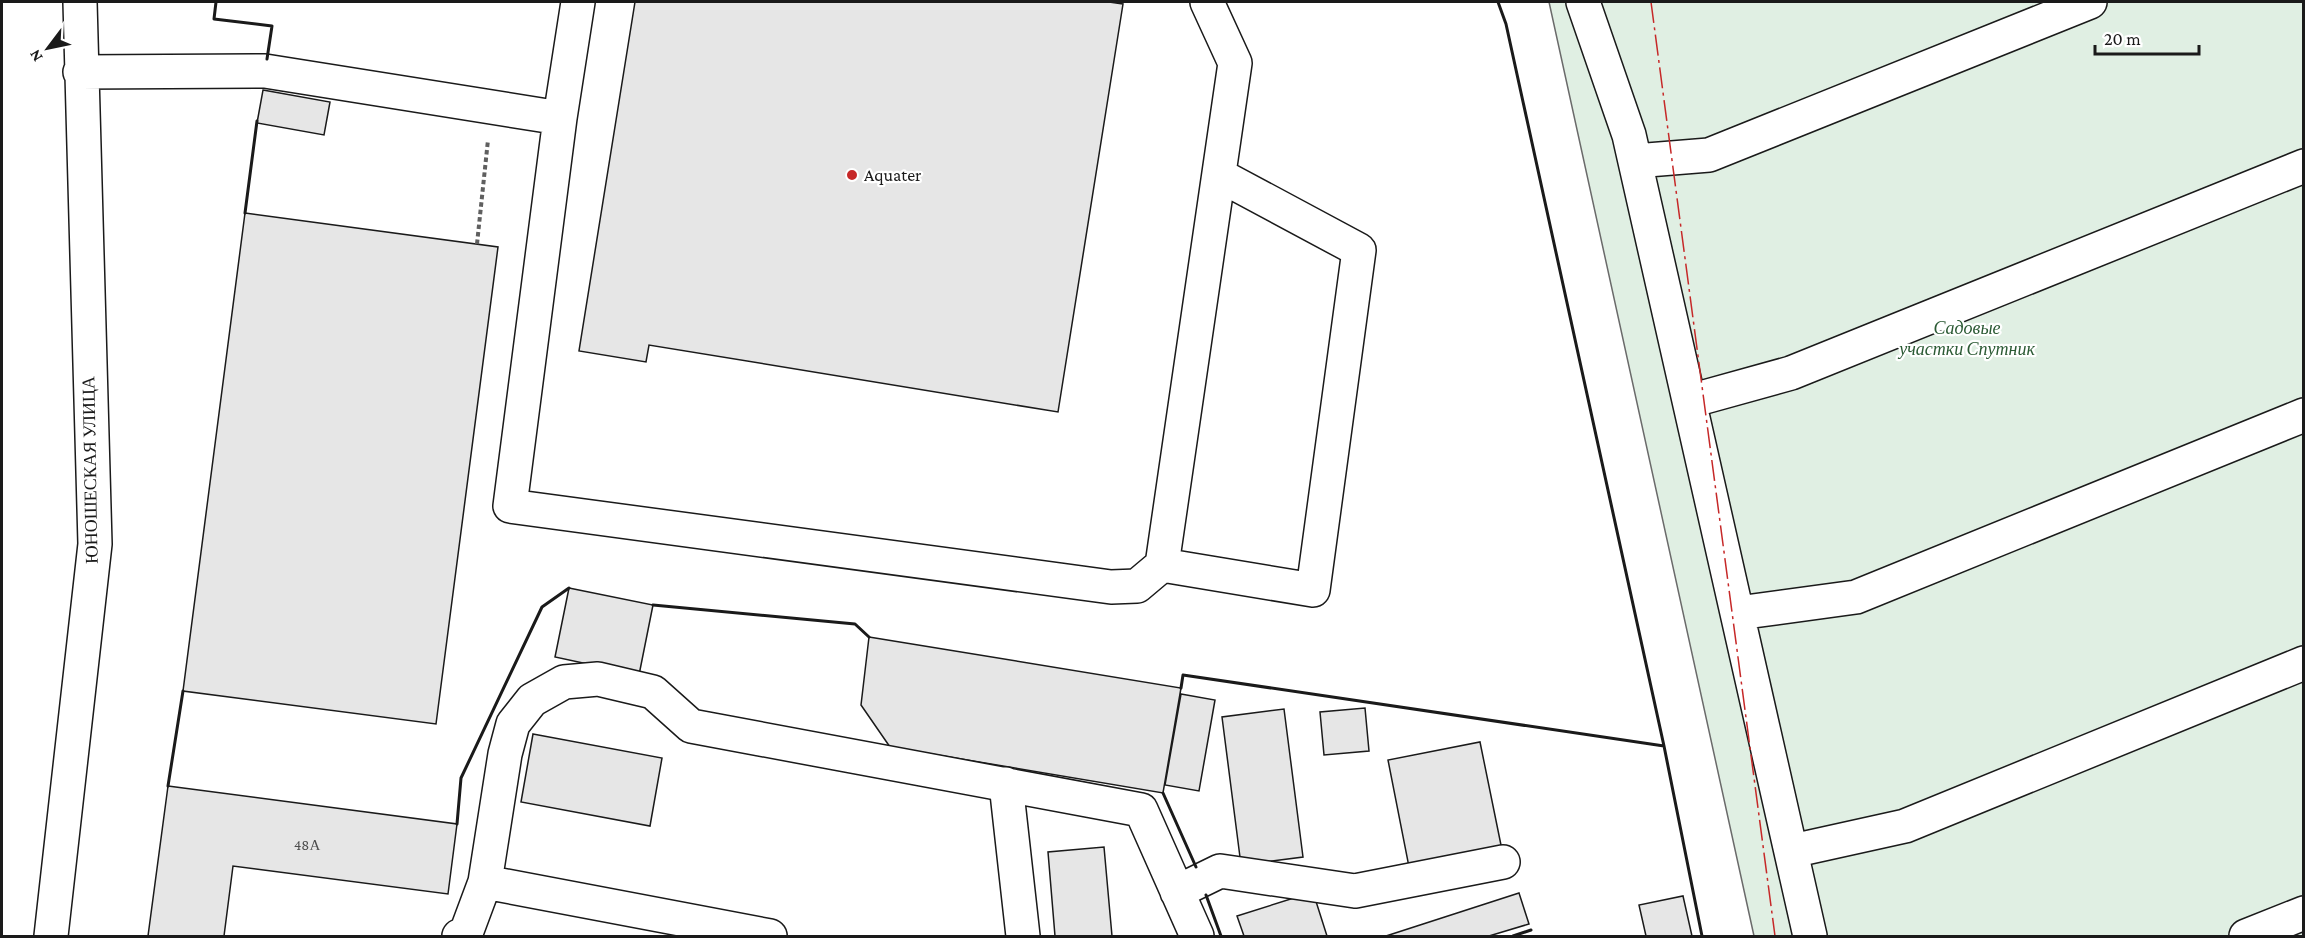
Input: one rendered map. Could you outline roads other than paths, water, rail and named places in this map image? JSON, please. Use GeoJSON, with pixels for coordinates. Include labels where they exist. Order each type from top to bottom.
{"type":"FeatureCollection","features":[{"type":"Feature","properties":{"kind":"street","name":"ЮНОШЕСКАЯ УЛИЦА"},"geometry":{"type":"LineString","coordinates":[[51,936],[95,544],[80,72],[80,2]]}},
{"type":"Feature","properties":{"kind":"street"},"geometry":{"type":"LineString","coordinates":[[578,2],[560,117],[510,506],[1111,587],[1137,586],[1162,566],[1235,63],[1207,2]]}},
{"type":"Feature","properties":{"kind":"street"},"geometry":{"type":"LineString","coordinates":[[1583,2],[1629,135],[1810,936]]}},
{"type":"Feature","properties":{"kind":"street"},"geometry":{"type":"LineString","coordinates":[[1635,161],[1709,154],[2090,2]]}},
{"type":"Feature","properties":{"kind":"street"},"geometry":{"type":"LineString","coordinates":[[80,72],[265,71],[560,117]]}},
{"type":"Feature","properties":{"kind":"street"},"geometry":{"type":"LineString","coordinates":[[1690,401],[1791,373],[2304,166]]}},
{"type":"Feature","properties":{"kind":"street"},"geometry":{"type":"LineString","coordinates":[[1162,566],[1313,590],[1359,250],[1219,175]]}},
{"type":"Feature","properties":{"kind":"street"},"geometry":{"type":"LineString","coordinates":[[1738,613],[1856,597],[2304,415]]}},
{"type":"Feature","properties":{"kind":"street"},"geometry":{"type":"LineString","coordinates":[[1792,851],[1905,826],[2304,663]]}},
{"type":"Feature","properties":{"kind":"street"},"geometry":{"type":"LineString","coordinates":[[459,936],[466,933],[485,882],[505,754],[513,724],[532,700],[564,682],[598,679],[653,692],[691,726],[1142,810],[1197,936]]}},
{"type":"Feature","properties":{"kind":"street"},"geometry":{"type":"LineString","coordinates":[[1006,784],[1023,936]]}},
{"type":"Feature","properties":{"kind":"street"},"geometry":{"type":"LineString","coordinates":[[1177,892],[1220,871],[1355,891],[1503,862]]}},
{"type":"Feature","properties":{"kind":"street"},"geometry":{"type":"LineString","coordinates":[[485,882],[770,936]]}},
{"type":"Feature","properties":{"kind":"street"},"geometry":{"type":"LineString","coordinates":[[2246,936],[2304,913]]}},
{"type":"Feature","properties":{"kind":"place","name":"Aquater"},"geometry":{"type":"Point","coordinates":[852,175]}},
{"type":"Feature","properties":{"kind":"park label","name":"Садовые участки Спутник"},"geometry":{"type":"Point","coordinates":[1967,338]}}]}
